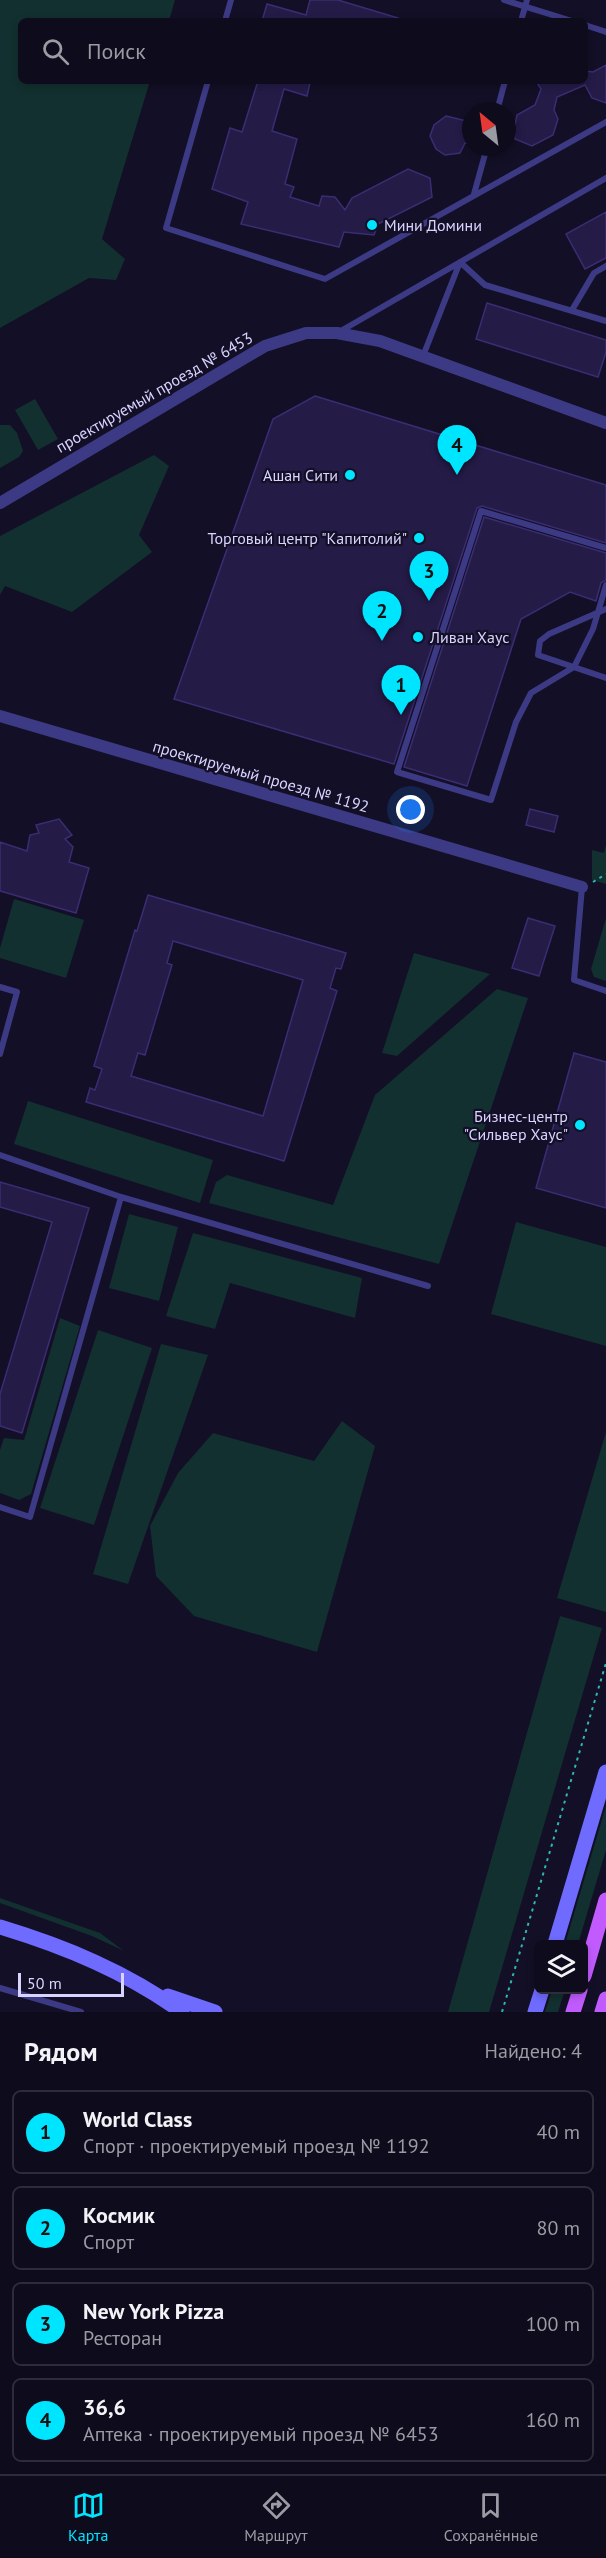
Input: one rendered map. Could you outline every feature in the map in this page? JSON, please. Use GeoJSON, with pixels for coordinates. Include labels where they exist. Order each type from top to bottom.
{"type":"FeatureCollection","features":[{"type":"Feature","properties":{"kind":"main road"},"geometry":{"type":"LineString","coordinates":[[588,1962],[606,1900]]}},
{"type":"Feature","properties":{"kind":"main road"},"geometry":{"type":"LineString","coordinates":[[573,2012],[578,1994]]}},
{"type":"Feature","properties":{"kind":"main road"},"geometry":{"type":"LineString","coordinates":[[602,2012],[606,1999]]}},
{"type":"Feature","properties":{"kind":"street","name":"проектируемый проезд № 6453"},"geometry":{"type":"LineString","coordinates":[[0,503],[265,346],[306,333],[337,333],[380,341],[606,423]]}},
{"type":"Feature","properties":{"kind":"street","name":"проектируемый проезд № 1192"},"geometry":{"type":"LineString","coordinates":[[0,716],[582,887]]}},
{"type":"Feature","properties":{"kind":"street"},"geometry":{"type":"LineString","coordinates":[[556,1940],[606,1772]]}},
{"type":"Feature","properties":{"kind":"street"},"geometry":{"type":"LineString","coordinates":[[0,1927],[56,1944],[106,1966],[151,1990],[182,2012]]}},
{"type":"Feature","properties":{"kind":"street"},"geometry":{"type":"LineString","coordinates":[[151,1990],[215,2012]]}},
{"type":"Feature","properties":{"kind":"street"},"geometry":{"type":"LineString","coordinates":[[535,2012],[540,1994]]}},
{"type":"Feature","properties":{"kind":"lane"},"geometry":{"type":"LineString","coordinates":[[226,18],[231,0]]}},
{"type":"Feature","properties":{"kind":"lane"},"geometry":{"type":"LineString","coordinates":[[504,0],[526,3],[564,18]]}},
{"type":"Feature","properties":{"kind":"lane"},"geometry":{"type":"LineString","coordinates":[[523,18],[526,3]]}},
{"type":"Feature","properties":{"kind":"lane"},"geometry":{"type":"LineString","coordinates":[[588,26],[606,32]]}},
{"type":"Feature","properties":{"kind":"lane"},"geometry":{"type":"LineString","coordinates":[[207,84],[166,228],[325,279],[606,122]]}},
{"type":"Feature","properties":{"kind":"lane"},"geometry":{"type":"LineString","coordinates":[[499,102],[504,84]]}},
{"type":"Feature","properties":{"kind":"lane"},"geometry":{"type":"LineString","coordinates":[[474,194],[485,156]]}},
{"type":"Feature","properties":{"kind":"lane"},"geometry":{"type":"LineString","coordinates":[[337,333],[606,178]]}},
{"type":"Feature","properties":{"kind":"lane"},"geometry":{"type":"LineString","coordinates":[[460,262],[485,285],[606,321]]}},
{"type":"Feature","properties":{"kind":"lane"},"geometry":{"type":"LineString","coordinates":[[423,357],[460,262]]}},
{"type":"Feature","properties":{"kind":"lane"},"geometry":{"type":"LineString","coordinates":[[572,310],[594,273],[606,266]]}},
{"type":"Feature","properties":{"kind":"lane"},"geometry":{"type":"LineString","coordinates":[[606,548],[481,511],[397,772],[491,800],[516,722],[531,693],[574,667],[593,629],[606,585]]}},
{"type":"Feature","properties":{"kind":"lane"},"geometry":{"type":"LineString","coordinates":[[606,609],[549,634],[540,641],[538,655],[606,678]]}},
{"type":"Feature","properties":{"kind":"lane"},"geometry":{"type":"LineString","coordinates":[[582,887],[574,980],[606,991]]}},
{"type":"Feature","properties":{"kind":"lane"},"geometry":{"type":"LineString","coordinates":[[0,987],[18,992],[0,1054]]}},
{"type":"Feature","properties":{"kind":"lane"},"geometry":{"type":"LineString","coordinates":[[0,1155],[121,1197],[428,1286]]}},
{"type":"Feature","properties":{"kind":"lane"},"geometry":{"type":"LineString","coordinates":[[0,1507],[30,1517],[121,1197]]}},
{"type":"Feature","properties":{"kind":"lane"},"geometry":{"type":"LineString","coordinates":[[0,1988],[81,2012]]}},
{"type":"Feature","properties":{"kind":"path"},"geometry":{"type":"LineString","coordinates":[[502,2012],[606,1663]]}},
{"type":"Feature","properties":{"kind":"green space"},"geometry":{"type":"Polygon","coordinates":[[[0,0],[175,0],[170,18],[18,18],[18,84],[149,84],[102,239],[125,259],[116,280],[89,278],[0,328],[0,0]]]}},
{"type":"Feature","properties":{"kind":"green space"},"geometry":{"type":"Polygon","coordinates":[[[35,399],[58,439],[38,450],[15,410],[35,399]]]}},
{"type":"Feature","properties":{"kind":"green space"},"geometry":{"type":"Polygon","coordinates":[[[0,425],[10,425],[17,433],[23,451],[19,457],[0,468],[0,425]]]}},
{"type":"Feature","properties":{"kind":"green space"},"geometry":{"type":"Polygon","coordinates":[[[154,455],[169,466],[139,535],[152,552],[72,612],[5,586],[0,595],[0,536],[154,455]]]}},
{"type":"Feature","properties":{"kind":"green space"},"geometry":{"type":"Polygon","coordinates":[[[606,845],[606,884],[592,880],[592,850],[604,853],[606,845]]]}},
{"type":"Feature","properties":{"kind":"green space"},"geometry":{"type":"Polygon","coordinates":[[[14,899],[84,920],[66,978],[0,958],[0,948],[14,899]]]}},
{"type":"Feature","properties":{"kind":"green space"},"geometry":{"type":"Polygon","coordinates":[[[606,918],[606,981],[594,977],[591,969],[606,918]]]}},
{"type":"Feature","properties":{"kind":"green space"},"geometry":{"type":"Polygon","coordinates":[[[414,953],[490,974],[397,1056],[382,1053],[414,953]]]}},
{"type":"Feature","properties":{"kind":"green space"},"geometry":{"type":"Polygon","coordinates":[[[497,989],[528,998],[439,1264],[209,1203],[216,1182],[227,1175],[333,1205],[375,1095],[497,989]]]}},
{"type":"Feature","properties":{"kind":"green space"},"geometry":{"type":"Polygon","coordinates":[[[28,1101],[213,1160],[200,1203],[14,1144],[28,1101]]]}},
{"type":"Feature","properties":{"kind":"green space"},"geometry":{"type":"Polygon","coordinates":[[[129,1214],[178,1227],[159,1301],[109,1288],[129,1214]]]}},
{"type":"Feature","properties":{"kind":"green space"},"geometry":{"type":"Polygon","coordinates":[[[516,1222],[606,1247],[606,1346],[491,1314],[516,1222]]]}},
{"type":"Feature","properties":{"kind":"green space"},"geometry":{"type":"Polygon","coordinates":[[[193,1233],[362,1278],[355,1318],[230,1283],[215,1329],[166,1316],[193,1233]]]}},
{"type":"Feature","properties":{"kind":"green space"},"geometry":{"type":"Polygon","coordinates":[[[60,1318],[80,1326],[31,1494],[19,1500],[0,1493],[0,1450],[4,1438],[24,1440],[60,1318]]]}},
{"type":"Feature","properties":{"kind":"green space"},"geometry":{"type":"Polygon","coordinates":[[[98,1330],[152,1348],[94,1525],[40,1508],[98,1330]]]}},
{"type":"Feature","properties":{"kind":"green space"},"geometry":{"type":"Polygon","coordinates":[[[161,1344],[208,1355],[128,1584],[93,1574],[161,1344]]]}},
{"type":"Feature","properties":{"kind":"green space"},"geometry":{"type":"Polygon","coordinates":[[[342,1421],[375,1446],[317,1652],[194,1616],[156,1576],[150,1526],[178,1473],[213,1433],[314,1461],[342,1421]]]}},
{"type":"Feature","properties":{"kind":"green space"},"geometry":{"type":"Polygon","coordinates":[[[606,1432],[606,1612],[557,1598],[606,1432]]]}},
{"type":"Feature","properties":{"kind":"green space"},"geometry":{"type":"Polygon","coordinates":[[[560,1616],[602,1628],[489,2012],[448,2012],[560,1616]]]}},
{"type":"Feature","properties":{"kind":"green space"},"geometry":{"type":"Polygon","coordinates":[[[606,1806],[606,1850],[579,1940],[566,1940],[606,1806]]]}},
{"type":"Feature","properties":{"kind":"green space"},"geometry":{"type":"Polygon","coordinates":[[[0,1898],[100,1933],[124,1951],[92,1936],[0,1903],[0,1898]]]}},
{"type":"Feature","properties":{"kind":"green space"},"geometry":{"type":"Polygon","coordinates":[[[551,1994],[564,1994],[558,2012],[545,2012],[551,1994]]]}},
{"type":"Feature","properties":{"kind":"building"},"geometry":{"type":"Polygon","coordinates":[[[310,0],[338,0],[398,18],[263,18],[267,4],[306,15],[310,0]]]}},
{"type":"Feature","properties":{"kind":"building"},"geometry":{"type":"Polygon","coordinates":[[[606,65],[606,103],[592,98],[585,85],[557,97],[554,110],[558,119],[553,135],[532,146],[516,139],[517,115],[535,105],[541,89],[538,84],[588,84],[588,71],[593,72],[606,65]]]}},
{"type":"Feature","properties":{"kind":"building"},"geometry":{"type":"Polygon","coordinates":[[[257,84],[310,84],[307,96],[284,89],[272,131],[297,139],[285,184],[294,187],[290,197],[319,206],[322,196],[335,197],[345,210],[352,198],[408,169],[430,178],[432,197],[378,224],[374,235],[344,232],[339,247],[241,224],[248,202],[212,189],[230,128],[242,132],[257,84]]]}},
{"type":"Feature","properties":{"kind":"building"},"geometry":{"type":"Polygon","coordinates":[[[446,116],[462,120],[460,153],[445,155],[436,149],[430,136],[434,125],[446,116]]]}},
{"type":"Feature","properties":{"kind":"building"},"geometry":{"type":"Polygon","coordinates":[[[606,212],[606,258],[585,269],[566,234],[606,212]]]}},
{"type":"Feature","properties":{"kind":"building"},"geometry":{"type":"Polygon","coordinates":[[[487,303],[606,340],[606,352],[598,377],[476,339],[487,303]]]}},
{"type":"Feature","properties":{"kind":"building","name":"Торговый центр \"Капитолий\""},"geometry":{"type":"Polygon","coordinates":[[[315,396],[606,485],[606,543],[482,506],[477,508],[394,764],[174,699],[273,419],[315,396]]]}},
{"type":"Feature","properties":{"kind":"building"},"geometry":{"type":"Polygon","coordinates":[[[484,517],[606,553],[606,580],[601,583],[596,601],[570,592],[521,619],[467,786],[404,767],[484,517]]]}},
{"type":"Feature","properties":{"kind":"building"},"geometry":{"type":"Polygon","coordinates":[[[530,809],[558,816],[554,832],[526,825],[530,809]]]}},
{"type":"Feature","properties":{"kind":"building"},"geometry":{"type":"Polygon","coordinates":[[[59,819],[72,835],[65,839],[73,847],[69,862],[89,868],[76,913],[0,891],[0,842],[27,851],[30,835],[39,833],[36,825],[59,819]]]}},
{"type":"Feature","properties":{"kind":"building"},"geometry":{"type":"Polygon","coordinates":[[[148,895],[346,953],[341,969],[336,968],[330,988],[337,991],[284,1161],[86,1102],[90,1088],[95,1090],[102,1069],[94,1066],[135,930],[137,931],[148,895]],[[173,941],[167,963],[172,965],[145,1055],[138,1053],[131,1076],[263,1116],[303,980],[173,941]]]}},
{"type":"Feature","properties":{"kind":"building"},"geometry":{"type":"Polygon","coordinates":[[[528,918],[555,926],[539,976],[512,968],[528,918]]]}},
{"type":"Feature","properties":{"kind":"building","name":"Бизнес-центр \"Сильвер Хаус\""},"geometry":{"type":"Polygon","coordinates":[[[574,1053],[606,1062],[606,1208],[536,1188],[574,1053]]]}},
{"type":"Feature","properties":{"kind":"building"},"geometry":{"type":"Polygon","coordinates":[[[0,1182],[89,1208],[22,1433],[0,1426],[0,1394],[52,1222],[0,1207],[0,1182]]]}},
{"type":"Feature","properties":{"kind":"place","name":"Мини Домини"},"geometry":{"type":"Point","coordinates":[372,225]}},
{"type":"Feature","properties":{"kind":"place","name":"Ашан Сити"},"geometry":{"type":"Point","coordinates":[350,475]}},
{"type":"Feature","properties":{"kind":"place","name":"36,6"},"geometry":{"type":"Point","coordinates":[457,475]}},
{"type":"Feature","properties":{"kind":"place","name":"Торговый центр \"Капитолий\""},"geometry":{"type":"Point","coordinates":[419,538]}},
{"type":"Feature","properties":{"kind":"place","name":"New York Pizza"},"geometry":{"type":"Point","coordinates":[429,601]}},
{"type":"Feature","properties":{"kind":"place","name":"Ливан Хаус"},"geometry":{"type":"Point","coordinates":[418,637]}},
{"type":"Feature","properties":{"kind":"place","name":"Космик"},"geometry":{"type":"Point","coordinates":[382,641]}},
{"type":"Feature","properties":{"kind":"place","name":"World Class"},"geometry":{"type":"Point","coordinates":[401,715]}},
{"type":"Feature","properties":{"kind":"place","name":"Бизнес-центр \"Сильвер Хаус\""},"geometry":{"type":"Point","coordinates":[580,1125]}}]}
